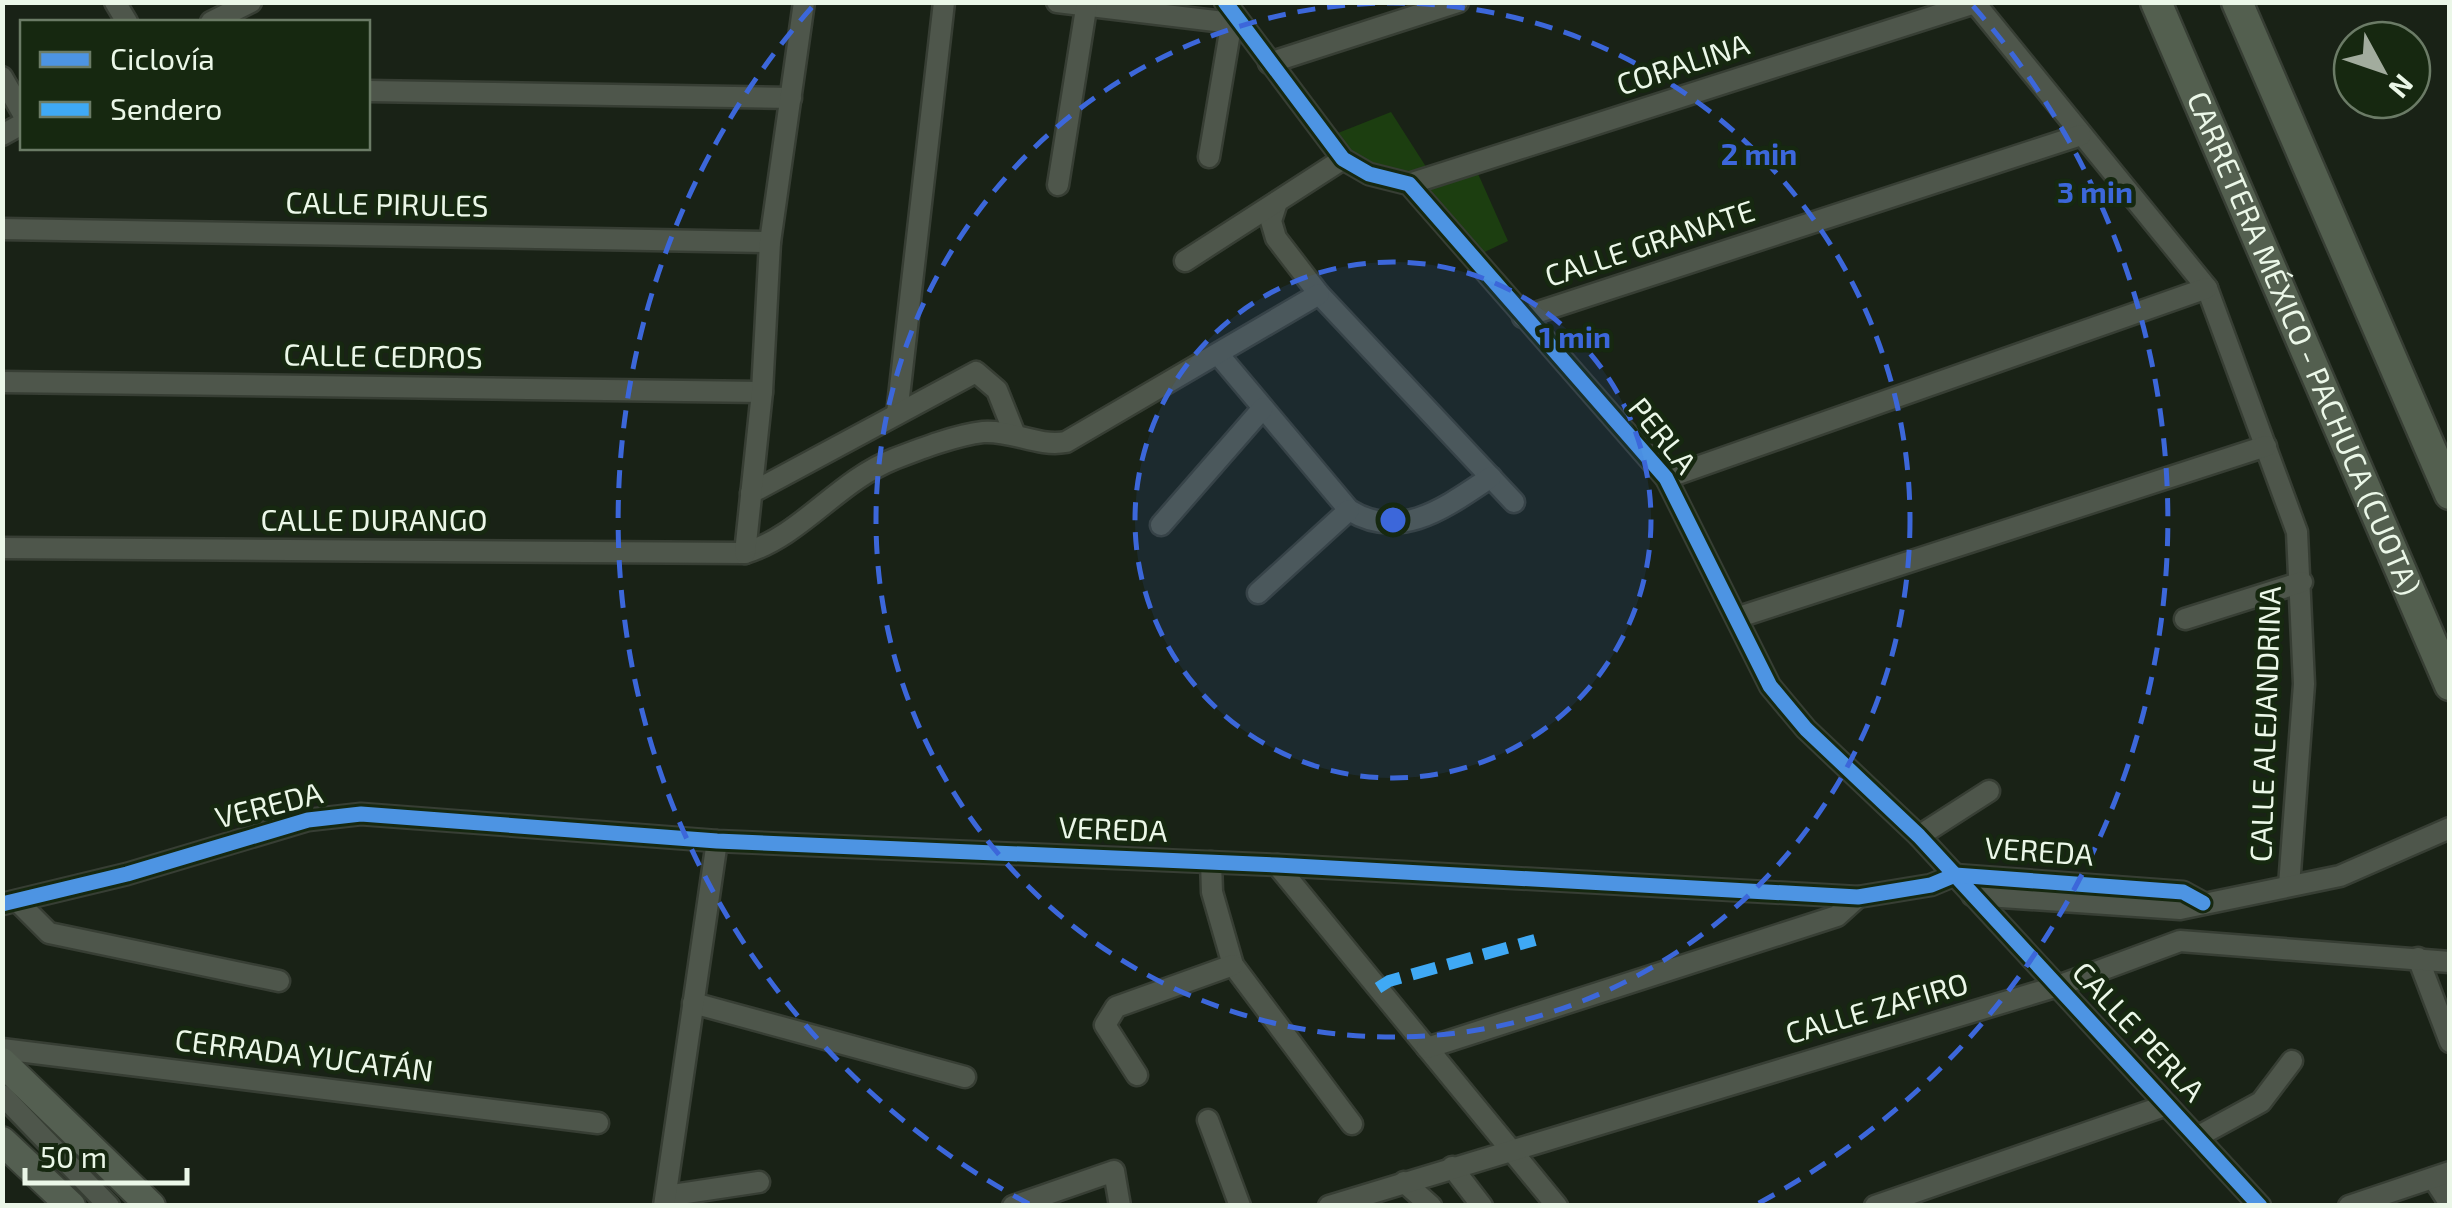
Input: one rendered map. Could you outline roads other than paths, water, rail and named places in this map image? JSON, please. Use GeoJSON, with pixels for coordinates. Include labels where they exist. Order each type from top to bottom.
{"type":"FeatureCollection","features":[{"type":"Feature","properties":{"kind":"highway","name":"CARRETERA MÉXICO - PACHUCA (CUOTA)"},"geometry":{"type":"LineString","coordinates":[[2156,2],[2450,685]]}},
{"type":"Feature","properties":{"kind":"highway"},"geometry":{"type":"LineString","coordinates":[[2237,2],[2450,494]]}},
{"type":"Feature","properties":{"kind":"main road"},"geometry":{"type":"LineString","coordinates":[[2,1062],[84,1190]]}},
{"type":"Feature","properties":{"kind":"main road"},"geometry":{"type":"LineString","coordinates":[[2,1141],[84,1190],[151,1206]]}},
{"type":"Feature","properties":{"kind":"street"},"geometry":{"type":"LineString","coordinates":[[215,20],[251,2]]}},
{"type":"Feature","properties":{"kind":"street"},"geometry":{"type":"LineString","coordinates":[[804,2],[770,242],[762,392],[744,553],[772,545],[836,492],[891,460],[982,432],[1016,434],[1044,446],[1066,442],[1319,294]]}},
{"type":"Feature","properties":{"kind":"street"},"geometry":{"type":"LineString","coordinates":[[898,414],[944,2]]}},
{"type":"Feature","properties":{"kind":"street"},"geometry":{"type":"LineString","coordinates":[[1057,2],[1230,13],[1343,160],[1369,174],[1408,184]]}},
{"type":"Feature","properties":{"kind":"street"},"geometry":{"type":"LineString","coordinates":[[1270,64],[1458,2]]}},
{"type":"Feature","properties":{"kind":"street","name":"CALLE ALEJANDRINA"},"geometry":{"type":"LineString","coordinates":[[1976,2],[2207,288],[2297,532],[2304,684],[2289,886]]}},
{"type":"Feature","properties":{"kind":"street","name":"CORALINA"},"geometry":{"type":"LineString","coordinates":[[1408,184],[1976,2]]}},
{"type":"Feature","properties":{"kind":"street"},"geometry":{"type":"LineString","coordinates":[[1058,184],[1087,4]]}},
{"type":"Feature","properties":{"kind":"street"},"geometry":{"type":"LineString","coordinates":[[1209,157],[1230,13]]}},
{"type":"Feature","properties":{"kind":"street"},"geometry":{"type":"LineString","coordinates":[[2,77],[20,108]]}},
{"type":"Feature","properties":{"kind":"street"},"geometry":{"type":"LineString","coordinates":[[370,91],[792,98]]}},
{"type":"Feature","properties":{"kind":"street","name":"CALLE GRANATE"},"geometry":{"type":"LineString","coordinates":[[1523,317],[2081,135]]}},
{"type":"Feature","properties":{"kind":"street"},"geometry":{"type":"LineString","coordinates":[[1186,262],[1343,160]]}},
{"type":"Feature","properties":{"kind":"street","name":"PERLA"},"geometry":{"type":"LineString","coordinates":[[1408,184],[1666,478],[1739,617],[1770,686],[1806,728],[1919,836],[1975,896]]}},
{"type":"Feature","properties":{"kind":"street"},"geometry":{"type":"LineString","coordinates":[[1277,202],[1271,221],[1276,238],[1319,294],[1514,502]]}},
{"type":"Feature","properties":{"kind":"street","name":"CALLE PIRULES"},"geometry":{"type":"LineString","coordinates":[[2,229],[770,242]]}},
{"type":"Feature","properties":{"kind":"street"},"geometry":{"type":"LineString","coordinates":[[1666,478],[2207,288]]}},
{"type":"Feature","properties":{"kind":"street"},"geometry":{"type":"LineString","coordinates":[[1218,354],[1349,510],[1368,522],[1395,525],[1436,514],[1491,477]]}},
{"type":"Feature","properties":{"kind":"street"},"geometry":{"type":"LineString","coordinates":[[751,493],[976,372],[998,390],[1016,434]]}},
{"type":"Feature","properties":{"kind":"street","name":"CALLE CEDROS"},"geometry":{"type":"LineString","coordinates":[[2,382],[762,392]]}},
{"type":"Feature","properties":{"kind":"street"},"geometry":{"type":"LineString","coordinates":[[1161,524],[1264,408]]}},
{"type":"Feature","properties":{"kind":"street"},"geometry":{"type":"LineString","coordinates":[[1739,617],[2266,446]]}},
{"type":"Feature","properties":{"kind":"street"},"geometry":{"type":"LineString","coordinates":[[1258,593],[1349,510]]}},
{"type":"Feature","properties":{"kind":"street","name":"CALLE DURANGO"},"geometry":{"type":"LineString","coordinates":[[2,548],[744,553]]}},
{"type":"Feature","properties":{"kind":"street"},"geometry":{"type":"LineString","coordinates":[[2185,619],[2302,582]]}},
{"type":"Feature","properties":{"kind":"street"},"geometry":{"type":"LineString","coordinates":[[1919,836],[1989,790]]}},
{"type":"Feature","properties":{"kind":"street","name":"VEREDA"},"geometry":{"type":"LineString","coordinates":[[10,902],[127,874],[308,820],[361,814],[716,842],[1277,865],[1858,897],[1931,885],[1955,875],[2203,903],[2340,876],[2450,828]]}},
{"type":"Feature","properties":{"kind":"street"},"geometry":{"type":"LineString","coordinates":[[716,842],[665,1200],[759,1182]]}},
{"type":"Feature","properties":{"kind":"street"},"geometry":{"type":"LineString","coordinates":[[1211,862],[1212,892],[1234,965],[1352,1124]]}},
{"type":"Feature","properties":{"kind":"street"},"geometry":{"type":"LineString","coordinates":[[1277,865],[1557,1206]]}},
{"type":"Feature","properties":{"kind":"street","name":"VEREDA"},"geometry":{"type":"LineString","coordinates":[[1931,885],[1975,896],[2181,901]]}},
{"type":"Feature","properties":{"kind":"street","name":"CALLE PERLA"},"geometry":{"type":"LineString","coordinates":[[1975,896],[2260,1206]]}},
{"type":"Feature","properties":{"kind":"street"},"geometry":{"type":"LineString","coordinates":[[1427,1048],[1838,916],[1858,897]]}},
{"type":"Feature","properties":{"kind":"street"},"geometry":{"type":"LineString","coordinates":[[2180,941],[2181,901]]}},
{"type":"Feature","properties":{"kind":"street"},"geometry":{"type":"LineString","coordinates":[[10,902],[49,933],[279,981]]}},
{"type":"Feature","properties":{"kind":"street","name":"CALLE ZAFIRO"},"geometry":{"type":"LineString","coordinates":[[1329,1206],[2058,986],[2180,941],[2450,962]]}},
{"type":"Feature","properties":{"kind":"street"},"geometry":{"type":"LineString","coordinates":[[2418,958],[2450,1042]]}},
{"type":"Feature","properties":{"kind":"street"},"geometry":{"type":"LineString","coordinates":[[1137,1075],[1105,1025],[1116,1007],[1234,965]]}},
{"type":"Feature","properties":{"kind":"street"},"geometry":{"type":"LineString","coordinates":[[693,1004],[964,1076]]}},
{"type":"Feature","properties":{"kind":"street","name":"CERRADA YUCATÁN"},"geometry":{"type":"LineString","coordinates":[[2,1050],[598,1123]]}},
{"type":"Feature","properties":{"kind":"street"},"geometry":{"type":"LineString","coordinates":[[2197,1137],[2260,1102],[2292,1060]]}},
{"type":"Feature","properties":{"kind":"street"},"geometry":{"type":"LineString","coordinates":[[2,1095],[84,1190]]}},
{"type":"Feature","properties":{"kind":"street"},"geometry":{"type":"LineString","coordinates":[[1875,1206],[2167,1104]]}},
{"type":"Feature","properties":{"kind":"street"},"geometry":{"type":"LineString","coordinates":[[2,1112],[84,1190]]}},
{"type":"Feature","properties":{"kind":"street"},"geometry":{"type":"LineString","coordinates":[[1208,1120],[1240,1206]]}},
{"type":"Feature","properties":{"kind":"street"},"geometry":{"type":"LineString","coordinates":[[1452,1167],[1482,1206]]}},
{"type":"Feature","properties":{"kind":"street"},"geometry":{"type":"LineString","coordinates":[[1013,1206],[1114,1171],[1120,1206]]}},
{"type":"Feature","properties":{"kind":"street"},"geometry":{"type":"LineString","coordinates":[[2349,1206],[2442,1175],[2450,1204]]}},
{"type":"Feature","properties":{"kind":"street"},"geometry":{"type":"LineString","coordinates":[[1404,1182],[1431,1206]]}}]}
